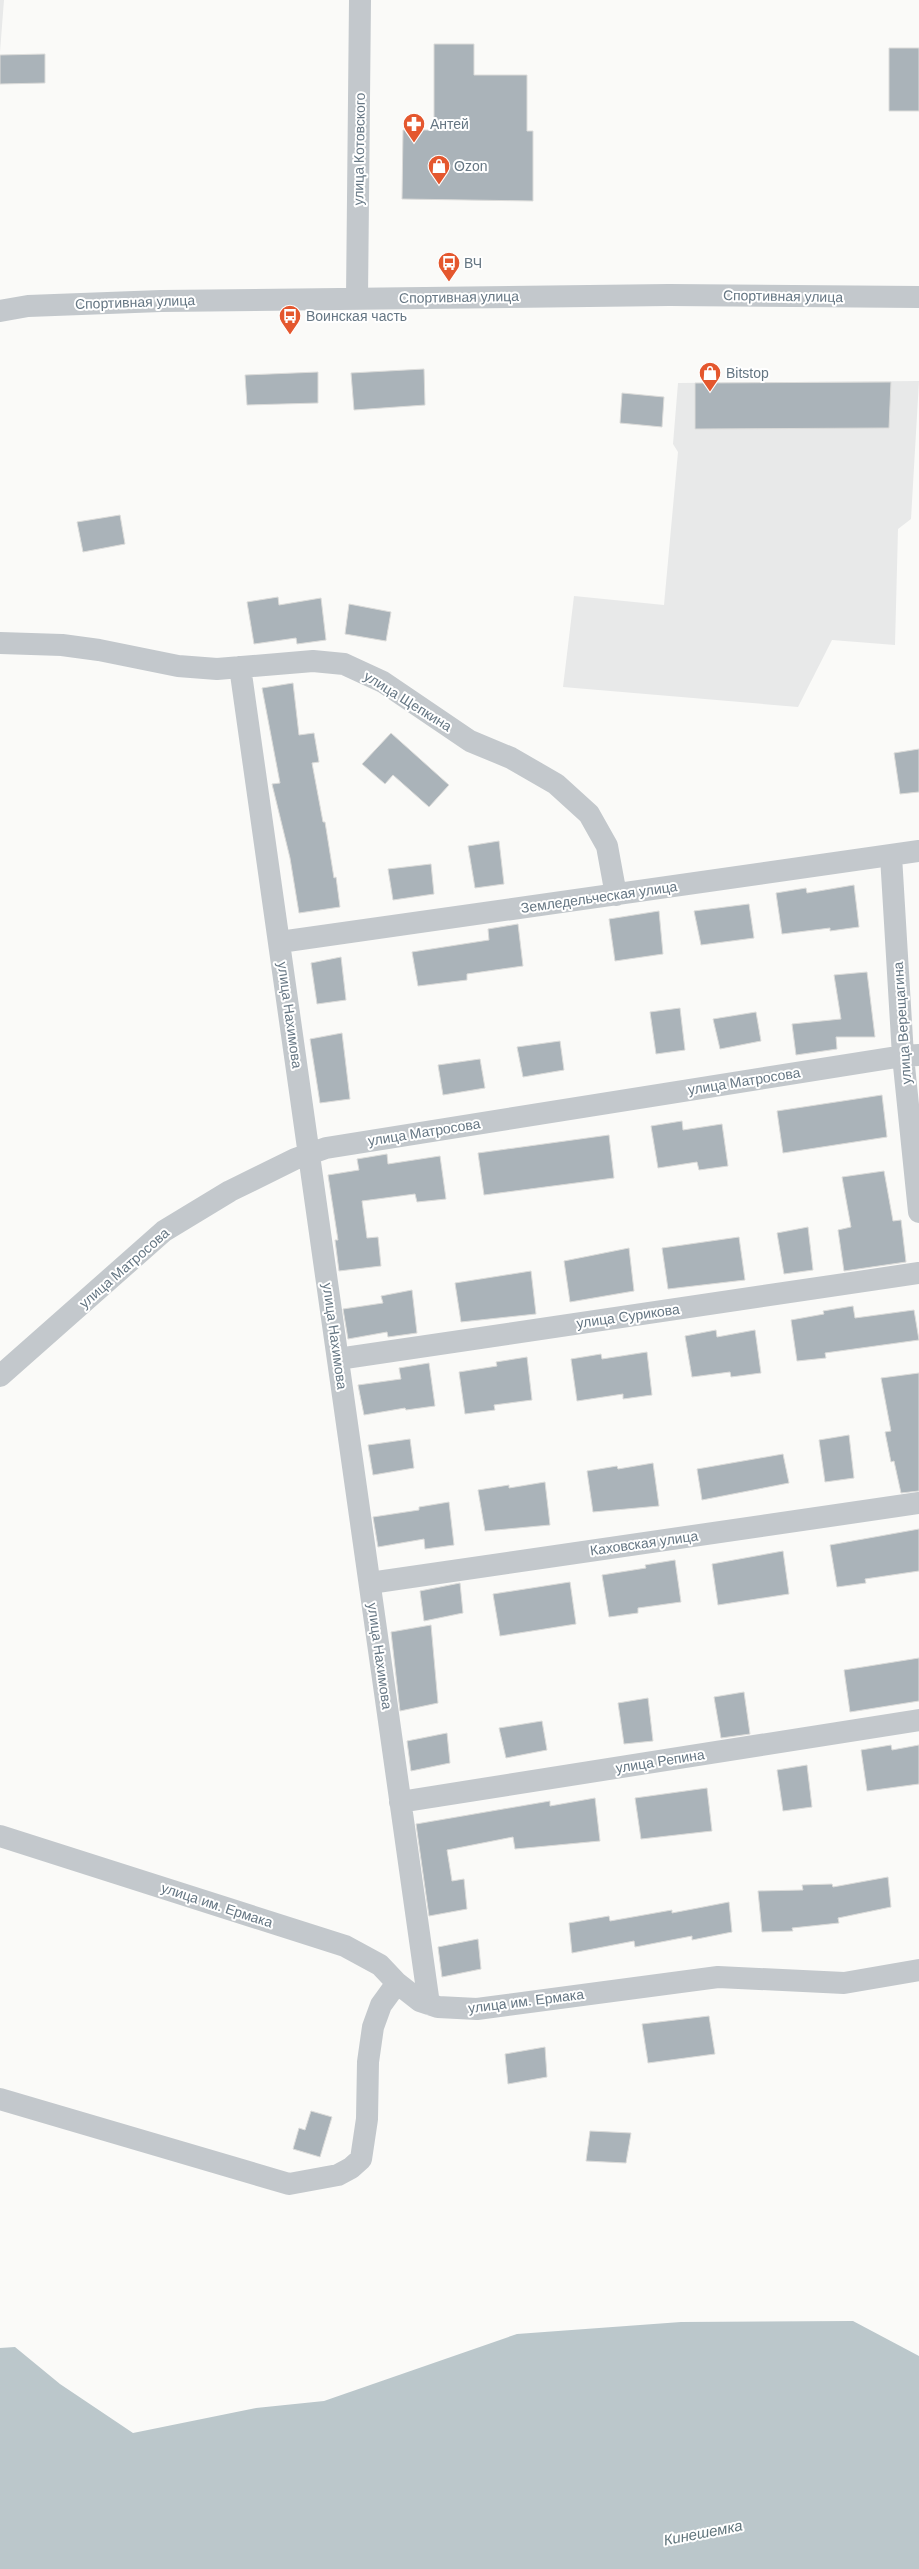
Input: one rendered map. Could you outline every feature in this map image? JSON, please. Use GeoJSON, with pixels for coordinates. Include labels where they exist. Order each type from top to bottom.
{"type":"FeatureCollection","features":[{"type":"Feature","properties":{"kind":"street","name":"улица Котовского"},"geometry":{"type":"LineString","coordinates":[[357,298],[360,0]]}},
{"type":"Feature","properties":{"kind":"street","name":"Спортивная улица"},"geometry":{"type":"LineString","coordinates":[[0,311],[28,306],[69,304],[357,298],[669,295],[919,297]]}},
{"type":"Feature","properties":{"kind":"street","name":"улица Щепкина"},"geometry":{"type":"LineString","coordinates":[[0,643],[62,645],[99,650],[178,666],[240,667],[313,661],[344,664],[383,682],[470,741],[511,758],[556,784],[589,814],[607,846],[616,895]]}},
{"type":"Feature","properties":{"kind":"street","name":"улица Нахимова"},"geometry":{"type":"LineString","coordinates":[[240,667],[429,2004]]}},
{"type":"Feature","properties":{"kind":"street","name":"Земледельческая улица"},"geometry":{"type":"LineString","coordinates":[[280,942],[919,851]]}},
{"type":"Feature","properties":{"kind":"street","name":"улица Верещагина"},"geometry":{"type":"LineString","coordinates":[[891,856],[911,1055],[919,1212]]}},
{"type":"Feature","properties":{"kind":"street","name":"улица Матросова"},"geometry":{"type":"LineString","coordinates":[[0,1376],[164,1231],[230,1191],[309,1154],[326,1148],[911,1055]]}},
{"type":"Feature","properties":{"kind":"street","name":"улица Сурикова"},"geometry":{"type":"LineString","coordinates":[[338,1359],[919,1273]]}},
{"type":"Feature","properties":{"kind":"street","name":"Каховская улица"},"geometry":{"type":"LineString","coordinates":[[370,1583],[919,1503]]}},
{"type":"Feature","properties":{"kind":"street","name":"улица Репина"},"geometry":{"type":"LineString","coordinates":[[400,1802],[919,1720]]}},
{"type":"Feature","properties":{"kind":"street","name":"улица им. Ермака"},"geometry":{"type":"LineString","coordinates":[[0,1836],[346,1946],[380,1965],[414,1998],[429,2004],[454,2009],[477,2009],[718,1977],[844,1982],[919,1970]]}},
{"type":"Feature","properties":{"kind":"street"},"geometry":{"type":"LineString","coordinates":[[0,2099],[289,2184],[338,2174],[351,2168],[361,2159],[367,2119],[368,2062],[373,2027],[381,2005],[397,1983]]}},
{"type":"Feature","properties":{"kind":"shaded area"},"geometry":{"type":"Polygon","coordinates":[[[0,0],[4,0],[0,52],[0,0]]]}},
{"type":"Feature","properties":{"kind":"shaded area"},"geometry":{"type":"Polygon","coordinates":[[[919,381],[911,519],[898,529],[895,645],[832,640],[798,707],[563,687],[574,596],[664,605],[678,452],[673,444],[678,383],[919,381]]]}},
{"type":"Feature","properties":{"kind":"water","name":"Кинешемка"},"geometry":{"type":"Polygon","coordinates":[[[853,2321],[919,2356],[919,2569],[0,2569],[0,2348],[15,2347],[60,2384],[133,2433],[256,2408],[324,2401],[517,2334],[681,2322],[853,2321]]]}},
{"type":"Feature","properties":{"kind":"building"},"geometry":{"type":"Polygon","coordinates":[[[434,44],[474,44],[474,75],[527,75],[527,131],[533,131],[533,201],[402,199],[403,130],[434,130],[434,44]]]}},
{"type":"Feature","properties":{"kind":"building"},"geometry":{"type":"Polygon","coordinates":[[[889,48],[919,48],[919,111],[889,111],[889,48]]]}},
{"type":"Feature","properties":{"kind":"building"},"geometry":{"type":"Polygon","coordinates":[[[45,54],[45,83],[0,84],[0,55],[45,54]]]}},
{"type":"Feature","properties":{"kind":"building"},"geometry":{"type":"Polygon","coordinates":[[[424,369],[425,405],[354,410],[351,373],[424,369]]]}},
{"type":"Feature","properties":{"kind":"building"},"geometry":{"type":"Polygon","coordinates":[[[318,372],[318,403],[247,405],[245,375],[318,372]]]}},
{"type":"Feature","properties":{"kind":"building"},"geometry":{"type":"Polygon","coordinates":[[[891,382],[889,428],[695,429],[695,383],[891,382]]]}},
{"type":"Feature","properties":{"kind":"building"},"geometry":{"type":"Polygon","coordinates":[[[622,393],[664,397],[662,427],[620,423],[622,393]]]}},
{"type":"Feature","properties":{"kind":"building"},"geometry":{"type":"Polygon","coordinates":[[[120,515],[125,544],[83,552],[77,522],[120,515]]]}},
{"type":"Feature","properties":{"kind":"building"},"geometry":{"type":"Polygon","coordinates":[[[278,597],[279,605],[321,598],[326,640],[297,644],[296,638],[254,644],[247,602],[278,597]]]}},
{"type":"Feature","properties":{"kind":"building"},"geometry":{"type":"Polygon","coordinates":[[[349,604],[391,612],[386,641],[345,634],[349,604]]]}},
{"type":"Feature","properties":{"kind":"building"},"geometry":{"type":"Polygon","coordinates":[[[293,683],[299,735],[314,733],[319,762],[312,763],[323,822],[325,822],[334,878],[336,877],[340,907],[299,913],[290,858],[272,784],[280,783],[262,688],[293,683]]]}},
{"type":"Feature","properties":{"kind":"building"},"geometry":{"type":"Polygon","coordinates":[[[391,733],[449,785],[429,807],[393,775],[385,784],[362,764],[391,733]]]}},
{"type":"Feature","properties":{"kind":"building"},"geometry":{"type":"Polygon","coordinates":[[[919,749],[919,792],[900,794],[894,753],[919,749]]]}},
{"type":"Feature","properties":{"kind":"building"},"geometry":{"type":"Polygon","coordinates":[[[499,841],[504,884],[475,888],[468,846],[499,841]]]}},
{"type":"Feature","properties":{"kind":"building"},"geometry":{"type":"Polygon","coordinates":[[[431,864],[434,894],[393,900],[388,869],[431,864]]]}},
{"type":"Feature","properties":{"kind":"building"},"geometry":{"type":"Polygon","coordinates":[[[854,885],[859,927],[830,931],[830,928],[782,934],[776,893],[806,888],[807,893],[854,885]]]}},
{"type":"Feature","properties":{"kind":"building"},"geometry":{"type":"Polygon","coordinates":[[[749,904],[754,938],[701,945],[694,911],[749,904]]]}},
{"type":"Feature","properties":{"kind":"building"},"geometry":{"type":"Polygon","coordinates":[[[659,911],[663,954],[615,961],[609,919],[659,911]]]}},
{"type":"Feature","properties":{"kind":"building"},"geometry":{"type":"Polygon","coordinates":[[[518,924],[523,966],[467,974],[467,980],[418,986],[412,952],[489,940],[488,929],[518,924]]]}},
{"type":"Feature","properties":{"kind":"building"},"geometry":{"type":"Polygon","coordinates":[[[341,957],[346,1000],[317,1004],[311,963],[341,957]]]}},
{"type":"Feature","properties":{"kind":"building"},"geometry":{"type":"Polygon","coordinates":[[[867,972],[875,1037],[836,1037],[837,1049],[796,1055],[792,1024],[841,1019],[834,975],[867,972]]]}},
{"type":"Feature","properties":{"kind":"building"},"geometry":{"type":"Polygon","coordinates":[[[680,1008],[685,1050],[656,1054],[650,1012],[680,1008]]]}},
{"type":"Feature","properties":{"kind":"building"},"geometry":{"type":"Polygon","coordinates":[[[756,1012],[761,1041],[720,1049],[713,1019],[756,1012]]]}},
{"type":"Feature","properties":{"kind":"building"},"geometry":{"type":"Polygon","coordinates":[[[342,1033],[350,1099],[320,1103],[310,1039],[342,1033]]]}},
{"type":"Feature","properties":{"kind":"building"},"geometry":{"type":"Polygon","coordinates":[[[560,1041],[564,1070],[523,1077],[517,1047],[560,1041]]]}},
{"type":"Feature","properties":{"kind":"building"},"geometry":{"type":"Polygon","coordinates":[[[480,1059],[485,1088],[443,1095],[438,1065],[480,1059]]]}},
{"type":"Feature","properties":{"kind":"building"},"geometry":{"type":"Polygon","coordinates":[[[882,1095],[887,1137],[783,1153],[777,1111],[882,1095]]]}},
{"type":"Feature","properties":{"kind":"building"},"geometry":{"type":"Polygon","coordinates":[[[682,1121],[683,1130],[722,1124],[728,1166],[699,1170],[697,1162],[658,1168],[651,1126],[682,1121]]]}},
{"type":"Feature","properties":{"kind":"building"},"geometry":{"type":"Polygon","coordinates":[[[609,1135],[614,1178],[484,1195],[478,1153],[609,1135]]]}},
{"type":"Feature","properties":{"kind":"building"},"geometry":{"type":"Polygon","coordinates":[[[387,1154],[388,1164],[440,1156],[446,1199],[417,1202],[415,1194],[362,1201],[367,1238],[378,1237],[381,1266],[339,1271],[335,1240],[338,1240],[328,1175],[359,1170],[357,1159],[387,1154]]]}},
{"type":"Feature","properties":{"kind":"building"},"geometry":{"type":"Polygon","coordinates":[[[884,1171],[893,1221],[901,1220],[906,1262],[844,1271],[838,1230],[851,1227],[842,1177],[884,1171]]]}},
{"type":"Feature","properties":{"kind":"building"},"geometry":{"type":"Polygon","coordinates":[[[808,1227],[813,1270],[784,1274],[777,1233],[808,1227]]]}},
{"type":"Feature","properties":{"kind":"building"},"geometry":{"type":"Polygon","coordinates":[[[739,1237],[745,1280],[668,1289],[662,1248],[739,1237]]]}},
{"type":"Feature","properties":{"kind":"building"},"geometry":{"type":"Polygon","coordinates":[[[629,1248],[634,1291],[570,1302],[564,1261],[629,1248]]]}},
{"type":"Feature","properties":{"kind":"building"},"geometry":{"type":"Polygon","coordinates":[[[531,1271],[536,1314],[461,1322],[455,1283],[531,1271]]]}},
{"type":"Feature","properties":{"kind":"building"},"geometry":{"type":"Polygon","coordinates":[[[412,1290],[417,1333],[388,1337],[387,1332],[348,1339],[343,1309],[383,1303],[381,1296],[412,1290]]]}},
{"type":"Feature","properties":{"kind":"building"},"geometry":{"type":"Polygon","coordinates":[[[853,1306],[855,1318],[914,1310],[919,1340],[825,1353],[826,1358],[797,1361],[791,1320],[824,1314],[823,1311],[853,1306]]]}},
{"type":"Feature","properties":{"kind":"building"},"geometry":{"type":"Polygon","coordinates":[[[716,1330],[717,1337],[755,1330],[761,1373],[731,1377],[730,1372],[692,1377],[685,1336],[716,1330]]]}},
{"type":"Feature","properties":{"kind":"building"},"geometry":{"type":"Polygon","coordinates":[[[647,1352],[652,1395],[623,1399],[623,1394],[577,1401],[571,1359],[601,1354],[602,1359],[647,1352]]]}},
{"type":"Feature","properties":{"kind":"building"},"geometry":{"type":"Polygon","coordinates":[[[527,1357],[532,1400],[494,1405],[495,1410],[465,1414],[459,1372],[497,1366],[496,1362],[527,1357]]]}},
{"type":"Feature","properties":{"kind":"building"},"geometry":{"type":"Polygon","coordinates":[[[429,1363],[435,1406],[406,1410],[405,1408],[364,1415],[358,1385],[401,1379],[399,1368],[429,1363]]]}},
{"type":"Feature","properties":{"kind":"building"},"geometry":{"type":"Polygon","coordinates":[[[919,1373],[919,1491],[901,1493],[894,1461],[891,1462],[885,1432],[891,1431],[881,1378],[919,1373]]]}},
{"type":"Feature","properties":{"kind":"building"},"geometry":{"type":"Polygon","coordinates":[[[849,1435],[854,1478],[825,1482],[819,1440],[849,1435]]]}},
{"type":"Feature","properties":{"kind":"building"},"geometry":{"type":"Polygon","coordinates":[[[410,1439],[414,1468],[373,1475],[368,1445],[410,1439]]]}},
{"type":"Feature","properties":{"kind":"building"},"geometry":{"type":"Polygon","coordinates":[[[783,1454],[789,1483],[702,1500],[697,1469],[783,1454]]]}},
{"type":"Feature","properties":{"kind":"building"},"geometry":{"type":"Polygon","coordinates":[[[653,1463],[659,1506],[593,1512],[587,1471],[617,1466],[618,1469],[653,1463]]]}},
{"type":"Feature","properties":{"kind":"building"},"geometry":{"type":"Polygon","coordinates":[[[545,1482],[550,1525],[485,1531],[478,1490],[509,1485],[509,1488],[545,1482]]]}},
{"type":"Feature","properties":{"kind":"building"},"geometry":{"type":"Polygon","coordinates":[[[449,1502],[454,1545],[425,1549],[424,1539],[378,1547],[373,1517],[419,1510],[419,1507],[449,1502]]]}},
{"type":"Feature","properties":{"kind":"building"},"geometry":{"type":"Polygon","coordinates":[[[919,1529],[919,1571],[865,1579],[866,1583],[837,1587],[830,1545],[919,1529]]]}},
{"type":"Feature","properties":{"kind":"building"},"geometry":{"type":"Polygon","coordinates":[[[783,1551],[789,1594],[718,1605],[712,1564],[783,1551]]]}},
{"type":"Feature","properties":{"kind":"building"},"geometry":{"type":"Polygon","coordinates":[[[675,1560],[681,1602],[638,1608],[638,1613],[609,1617],[602,1575],[646,1568],[645,1565],[675,1560]]]}},
{"type":"Feature","properties":{"kind":"building"},"geometry":{"type":"Polygon","coordinates":[[[570,1582],[576,1624],[500,1636],[493,1594],[570,1582]]]}},
{"type":"Feature","properties":{"kind":"building"},"geometry":{"type":"Polygon","coordinates":[[[460,1583],[463,1613],[424,1621],[420,1591],[460,1583]]]}},
{"type":"Feature","properties":{"kind":"building"},"geometry":{"type":"Polygon","coordinates":[[[431,1625],[438,1703],[400,1711],[391,1632],[431,1625]]]}},
{"type":"Feature","properties":{"kind":"building"},"geometry":{"type":"Polygon","coordinates":[[[919,1658],[919,1701],[850,1712],[844,1670],[919,1658]]]}},
{"type":"Feature","properties":{"kind":"building"},"geometry":{"type":"Polygon","coordinates":[[[744,1692],[750,1734],[721,1738],[714,1697],[744,1692]]]}},
{"type":"Feature","properties":{"kind":"building"},"geometry":{"type":"Polygon","coordinates":[[[648,1698],[653,1741],[624,1744],[618,1703],[648,1698]]]}},
{"type":"Feature","properties":{"kind":"building"},"geometry":{"type":"Polygon","coordinates":[[[542,1721],[547,1750],[506,1758],[499,1728],[542,1721]]]}},
{"type":"Feature","properties":{"kind":"building"},"geometry":{"type":"Polygon","coordinates":[[[447,1733],[450,1763],[411,1771],[407,1741],[447,1733]]]}},
{"type":"Feature","properties":{"kind":"building"},"geometry":{"type":"Polygon","coordinates":[[[891,1745],[892,1750],[919,1745],[919,1784],[867,1791],[861,1750],[891,1745]]]}},
{"type":"Feature","properties":{"kind":"building"},"geometry":{"type":"Polygon","coordinates":[[[807,1765],[812,1807],[783,1811],[777,1770],[807,1765]]]}},
{"type":"Feature","properties":{"kind":"building"},"geometry":{"type":"Polygon","coordinates":[[[707,1788],[712,1831],[641,1839],[635,1798],[707,1788]]]}},
{"type":"Feature","properties":{"kind":"building"},"geometry":{"type":"Polygon","coordinates":[[[595,1798],[600,1841],[515,1849],[513,1837],[447,1850],[452,1881],[464,1879],[467,1909],[429,1916],[416,1824],[550,1801],[550,1806],[595,1798]]]}},
{"type":"Feature","properties":{"kind":"building"},"geometry":{"type":"Polygon","coordinates":[[[888,1877],[891,1907],[838,1918],[839,1923],[792,1928],[793,1931],[762,1932],[758,1891],[803,1890],[802,1885],[832,1884],[833,1887],[888,1877]]]}},
{"type":"Feature","properties":{"kind":"building"},"geometry":{"type":"Polygon","coordinates":[[[729,1902],[732,1932],[692,1940],[692,1936],[635,1947],[634,1941],[572,1953],[569,1923],[609,1916],[610,1921],[672,1910],[672,1913],[729,1902]]]}},
{"type":"Feature","properties":{"kind":"building"},"geometry":{"type":"Polygon","coordinates":[[[478,1939],[481,1969],[442,1977],[438,1947],[478,1939]]]}},
{"type":"Feature","properties":{"kind":"building"},"geometry":{"type":"Polygon","coordinates":[[[709,2016],[715,2054],[648,2063],[642,2024],[709,2016]]]}},
{"type":"Feature","properties":{"kind":"building"},"geometry":{"type":"Polygon","coordinates":[[[545,2047],[547,2077],[508,2084],[505,2054],[545,2047]]]}},
{"type":"Feature","properties":{"kind":"building"},"geometry":{"type":"Polygon","coordinates":[[[311,2111],[332,2117],[320,2157],[293,2149],[299,2128],[305,2130],[311,2111]]]}},
{"type":"Feature","properties":{"kind":"building"},"geometry":{"type":"Polygon","coordinates":[[[590,2131],[631,2133],[626,2163],[586,2161],[590,2131]]]}},
{"type":"Feature","properties":{"kind":"place","name":"Антей"},"geometry":{"type":"Point","coordinates":[414,144]}},
{"type":"Feature","properties":{"kind":"place","name":"Ozon"},"geometry":{"type":"Point","coordinates":[439,186]}},
{"type":"Feature","properties":{"kind":"place","name":"ВЧ"},"geometry":{"type":"Point","coordinates":[449,282]}},
{"type":"Feature","properties":{"kind":"place","name":"Воинская часть"},"geometry":{"type":"Point","coordinates":[290,336]}},
{"type":"Feature","properties":{"kind":"place","name":"Bitstop"},"geometry":{"type":"Point","coordinates":[710,392]}}]}
